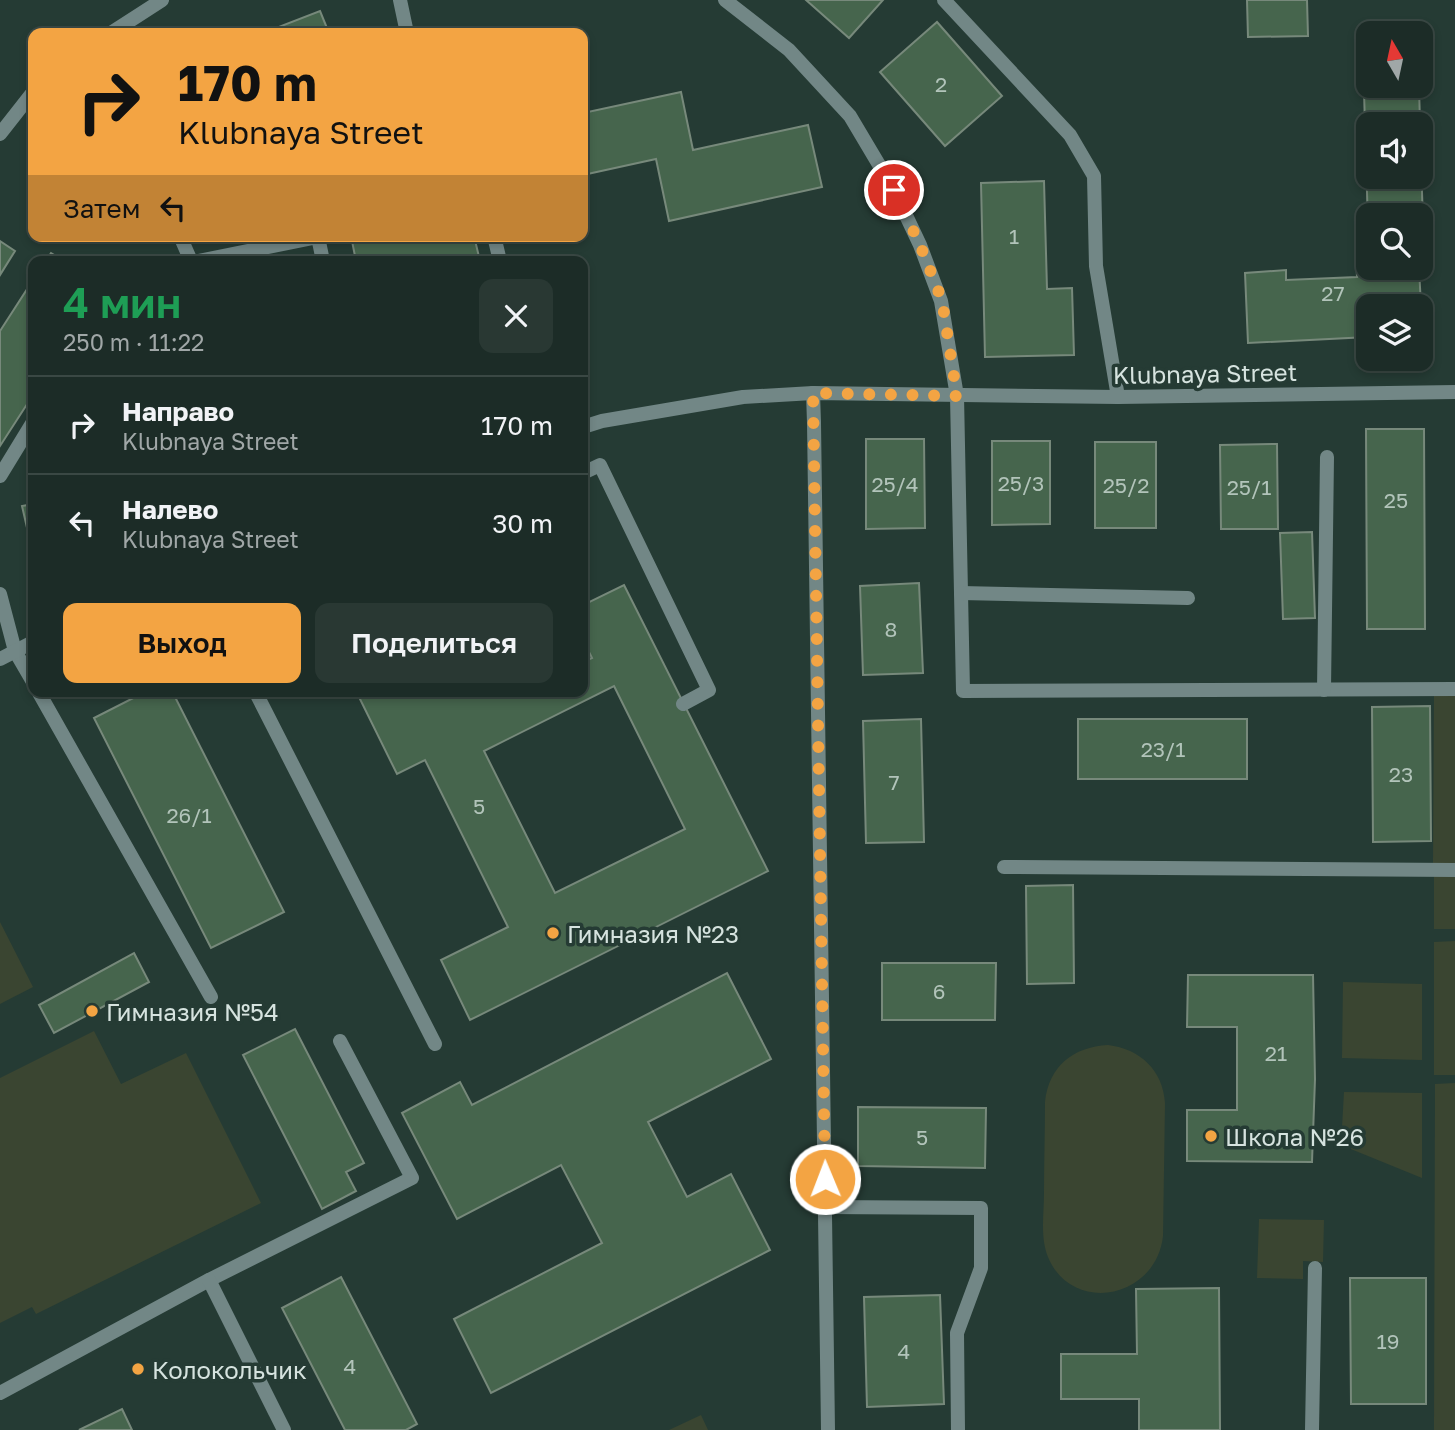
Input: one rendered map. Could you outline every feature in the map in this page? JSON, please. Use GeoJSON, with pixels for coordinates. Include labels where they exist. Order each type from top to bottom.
{"type":"FeatureCollection","features":[{"type":"Feature","properties":{"kind":"street"},"geometry":{"type":"LineString","coordinates":[[119,28],[162,0]]}},
{"type":"Feature","properties":{"kind":"street"},"geometry":{"type":"LineString","coordinates":[[400,0],[406,28]]}},
{"type":"Feature","properties":{"kind":"street"},"geometry":{"type":"LineString","coordinates":[[725,0],[789,50],[850,116],[894,190],[942,300],[957,396],[963,691],[1455,689]]}},
{"type":"Feature","properties":{"kind":"street"},"geometry":{"type":"LineString","coordinates":[[944,0],[1070,135],[1094,176],[1096,266],[1118,397]]}},
{"type":"Feature","properties":{"kind":"street"},"geometry":{"type":"LineString","coordinates":[[0,134],[28,98]]}},
{"type":"Feature","properties":{"kind":"street"},"geometry":{"type":"LineString","coordinates":[[223,256],[293,242]]}},
{"type":"Feature","properties":{"kind":"street","name":"Klubnaya Street"},"geometry":{"type":"LineString","coordinates":[[588,425],[743,397],[813,393],[1118,397],[1455,392]]}},
{"type":"Feature","properties":{"kind":"street"},"geometry":{"type":"LineString","coordinates":[[813,393],[828,1430]]}},
{"type":"Feature","properties":{"kind":"street"},"geometry":{"type":"LineString","coordinates":[[0,475],[28,430]]}},
{"type":"Feature","properties":{"kind":"street"},"geometry":{"type":"LineString","coordinates":[[1324,690],[1328,457]]}},
{"type":"Feature","properties":{"kind":"street"},"geometry":{"type":"LineString","coordinates":[[588,470],[600,464],[709,690],[683,704]]}},
{"type":"Feature","properties":{"kind":"street"},"geometry":{"type":"LineString","coordinates":[[961,593],[1188,598]]}},
{"type":"Feature","properties":{"kind":"street"},"geometry":{"type":"LineString","coordinates":[[0,594],[15,651],[28,673]]}},
{"type":"Feature","properties":{"kind":"street"},"geometry":{"type":"LineString","coordinates":[[0,659],[28,644]]}},
{"type":"Feature","properties":{"kind":"street"},"geometry":{"type":"LineString","coordinates":[[41,697],[211,997]]}},
{"type":"Feature","properties":{"kind":"street"},"geometry":{"type":"LineString","coordinates":[[258,697],[435,1044]]}},
{"type":"Feature","properties":{"kind":"street"},"geometry":{"type":"LineString","coordinates":[[1004,867],[1455,870]]}},
{"type":"Feature","properties":{"kind":"street"},"geometry":{"type":"LineString","coordinates":[[0,1393],[209,1280],[412,1178],[340,1041]]}},
{"type":"Feature","properties":{"kind":"street"},"geometry":{"type":"LineString","coordinates":[[825,1207],[981,1208],[981,1268],[957,1333],[958,1430]]}},
{"type":"Feature","properties":{"kind":"street"},"geometry":{"type":"LineString","coordinates":[[1312,1430],[1315,1268]]}},
{"type":"Feature","properties":{"kind":"street"},"geometry":{"type":"LineString","coordinates":[[209,1280],[284,1430]]}},
{"type":"Feature","properties":{"kind":"green space"},"geometry":{"type":"Polygon","coordinates":[[[1434,695],[1455,695],[1455,865],[1433,864],[1434,695]]]}},
{"type":"Feature","properties":{"kind":"green space"},"geometry":{"type":"Polygon","coordinates":[[[1434,875],[1455,875],[1455,929],[1434,929],[1434,875]]]}},
{"type":"Feature","properties":{"kind":"green space"},"geometry":{"type":"Polygon","coordinates":[[[0,922],[33,987],[0,1004],[0,922]]]}},
{"type":"Feature","properties":{"kind":"green space"},"geometry":{"type":"Polygon","coordinates":[[[1455,941],[1455,1075],[1434,1075],[1434,942],[1455,941]]]}},
{"type":"Feature","properties":{"kind":"green space"},"geometry":{"type":"Polygon","coordinates":[[[1343,982],[1422,984],[1422,1060],[1342,1058],[1343,982]]]}},
{"type":"Feature","properties":{"kind":"green space"},"geometry":{"type":"Polygon","coordinates":[[[94,1031],[121,1084],[186,1053],[261,1203],[36,1314],[32,1307],[0,1323],[0,1078],[94,1031]]]}},
{"type":"Feature","properties":{"kind":"green space"},"geometry":{"type":"Polygon","coordinates":[[[1108,1045],[1140,1056],[1155,1071],[1163,1091],[1163,1236],[1157,1257],[1145,1274],[1130,1286],[1112,1292],[1093,1292],[1075,1287],[1060,1275],[1048,1257],[1044,1242],[1045,1102],[1052,1078],[1065,1061],[1084,1050],[1108,1045]]]}},
{"type":"Feature","properties":{"kind":"green space"},"geometry":{"type":"Polygon","coordinates":[[[1455,1083],[1455,1430],[1434,1430],[1435,1084],[1455,1083]]]}},
{"type":"Feature","properties":{"kind":"green space"},"geometry":{"type":"Polygon","coordinates":[[[1344,1092],[1422,1093],[1422,1178],[1341,1145],[1344,1092]]]}},
{"type":"Feature","properties":{"kind":"green space"},"geometry":{"type":"Polygon","coordinates":[[[1259,1219],[1324,1220],[1323,1262],[1303,1261],[1303,1279],[1257,1278],[1259,1219]]]}},
{"type":"Feature","properties":{"kind":"green space"},"geometry":{"type":"Polygon","coordinates":[[[701,1415],[708,1430],[669,1430],[701,1415]]]}},
{"type":"Feature","properties":{"kind":"building"},"geometry":{"type":"Polygon","coordinates":[[[806,0],[883,0],[849,38],[806,0]]]}},
{"type":"Feature","properties":{"kind":"building"},"geometry":{"type":"Polygon","coordinates":[[[1247,0],[1307,0],[1308,36],[1248,37],[1247,0]]]}},
{"type":"Feature","properties":{"kind":"building"},"geometry":{"type":"Polygon","coordinates":[[[320,11],[327,28],[276,28],[320,11]]]}},
{"type":"Feature","properties":{"kind":"building"},"geometry":{"type":"Polygon","coordinates":[[[937,22],[1002,96],[945,146],[880,72],[937,22]]]}},
{"type":"Feature","properties":{"kind":"building"},"geometry":{"type":"Polygon","coordinates":[[[681,92],[693,150],[808,125],[822,187],[669,221],[656,159],[588,174],[588,112],[681,92]]]}},
{"type":"Feature","properties":{"kind":"building"},"geometry":{"type":"Polygon","coordinates":[[[1364,98],[1419,98],[1420,112],[1365,112],[1364,98]]]}},
{"type":"Feature","properties":{"kind":"building"},"geometry":{"type":"Polygon","coordinates":[[[1044,181],[1047,289],[1072,288],[1074,355],[985,357],[981,183],[1044,181]]]}},
{"type":"Feature","properties":{"kind":"building"},"geometry":{"type":"Polygon","coordinates":[[[1367,189],[1422,189],[1422,203],[1367,203],[1367,189]]]}},
{"type":"Feature","properties":{"kind":"building"},"geometry":{"type":"Polygon","coordinates":[[[0,241],[15,251],[0,275],[0,241]]]}},
{"type":"Feature","properties":{"kind":"building"},"geometry":{"type":"Polygon","coordinates":[[[352,242],[475,242],[479,256],[355,256],[352,242]]]}},
{"type":"Feature","properties":{"kind":"building"},"geometry":{"type":"Polygon","coordinates":[[[1286,270],[1286,280],[1356,277],[1356,280],[1420,280],[1420,294],[1356,294],[1356,338],[1248,343],[1245,273],[1286,270]]]}},
{"type":"Feature","properties":{"kind":"building"},"geometry":{"type":"Polygon","coordinates":[[[28,288],[28,403],[0,446],[0,331],[28,288]]]}},
{"type":"Feature","properties":{"kind":"building"},"geometry":{"type":"Polygon","coordinates":[[[1366,429],[1424,429],[1425,629],[1367,629],[1366,429]]]}},
{"type":"Feature","properties":{"kind":"building"},"geometry":{"type":"Polygon","coordinates":[[[866,439],[924,439],[925,528],[866,529],[866,439]]]}},
{"type":"Feature","properties":{"kind":"building"},"geometry":{"type":"Polygon","coordinates":[[[992,441],[1050,441],[1050,524],[992,525],[992,441]]]}},
{"type":"Feature","properties":{"kind":"building"},"geometry":{"type":"Polygon","coordinates":[[[1095,442],[1156,442],[1156,528],[1095,528],[1095,442]]]}},
{"type":"Feature","properties":{"kind":"building"},"geometry":{"type":"Polygon","coordinates":[[[1277,444],[1278,529],[1221,529],[1220,445],[1277,444]]]}},
{"type":"Feature","properties":{"kind":"building"},"geometry":{"type":"Polygon","coordinates":[[[28,505],[28,532],[22,506],[28,505]]]}},
{"type":"Feature","properties":{"kind":"building"},"geometry":{"type":"Polygon","coordinates":[[[1312,532],[1315,618],[1283,619],[1280,533],[1312,532]]]}},
{"type":"Feature","properties":{"kind":"building"},"geometry":{"type":"Polygon","coordinates":[[[919,583],[923,673],[863,675],[860,586],[919,583]]]}},
{"type":"Feature","properties":{"kind":"building"},"geometry":{"type":"Polygon","coordinates":[[[624,585],[768,871],[470,1020],[441,960],[508,927],[425,760],[397,774],[359,697],[588,697],[588,660],[592,658],[588,650],[588,603],[624,585]],[[614,686],[484,751],[555,893],[685,829],[614,686]]]}},
{"type":"Feature","properties":{"kind":"building"},"geometry":{"type":"Polygon","coordinates":[[[135,697],[175,697],[284,912],[211,948],[94,718],[135,697]]]}},
{"type":"Feature","properties":{"kind":"building"},"geometry":{"type":"Polygon","coordinates":[[[1430,706],[1431,841],[1373,842],[1372,707],[1430,706]]]}},
{"type":"Feature","properties":{"kind":"building"},"geometry":{"type":"Polygon","coordinates":[[[921,719],[924,842],[866,843],[863,721],[921,719]]]}},
{"type":"Feature","properties":{"kind":"building"},"geometry":{"type":"Polygon","coordinates":[[[1078,719],[1247,719],[1247,779],[1078,779],[1078,719]]]}},
{"type":"Feature","properties":{"kind":"building"},"geometry":{"type":"Polygon","coordinates":[[[1073,885],[1074,983],[1027,984],[1026,886],[1073,885]]]}},
{"type":"Feature","properties":{"kind":"building"},"geometry":{"type":"Polygon","coordinates":[[[134,953],[149,982],[54,1033],[39,1005],[134,953]]]}},
{"type":"Feature","properties":{"kind":"building"},"geometry":{"type":"Polygon","coordinates":[[[882,963],[996,963],[995,1020],[882,1020],[882,963]]]}},
{"type":"Feature","properties":{"kind":"building"},"geometry":{"type":"Polygon","coordinates":[[[727,973],[771,1059],[648,1122],[687,1197],[731,1174],[770,1250],[491,1393],[454,1319],[602,1243],[561,1165],[457,1219],[402,1113],[460,1082],[472,1105],[727,973]]]}},
{"type":"Feature","properties":{"kind":"building"},"geometry":{"type":"Polygon","coordinates":[[[1188,975],[1313,975],[1315,1079],[1312,1162],[1187,1161],[1187,1110],[1237,1110],[1237,1027],[1187,1027],[1188,975]]]}},
{"type":"Feature","properties":{"kind":"building"},"geometry":{"type":"Polygon","coordinates":[[[295,1029],[364,1163],[346,1172],[356,1191],[322,1209],[243,1055],[295,1029]]]}},
{"type":"Feature","properties":{"kind":"building"},"geometry":{"type":"Polygon","coordinates":[[[858,1107],[986,1108],[985,1168],[858,1166],[858,1107]]]}},
{"type":"Feature","properties":{"kind":"building"},"geometry":{"type":"Polygon","coordinates":[[[341,1277],[417,1424],[406,1430],[345,1430],[282,1308],[341,1277]]]}},
{"type":"Feature","properties":{"kind":"building"},"geometry":{"type":"Polygon","coordinates":[[[1350,1278],[1426,1278],[1426,1404],[1351,1404],[1350,1278]]]}},
{"type":"Feature","properties":{"kind":"building"},"geometry":{"type":"Polygon","coordinates":[[[1219,1288],[1220,1430],[1139,1430],[1139,1399],[1061,1399],[1061,1354],[1137,1354],[1136,1289],[1219,1288]]]}},
{"type":"Feature","properties":{"kind":"building"},"geometry":{"type":"Polygon","coordinates":[[[940,1295],[944,1404],[867,1407],[864,1297],[940,1295]]]}},
{"type":"Feature","properties":{"kind":"building"},"geometry":{"type":"Polygon","coordinates":[[[122,1409],[132,1430],[79,1430],[122,1409]]]}},
{"type":"Feature","properties":{"kind":"place","name":"Гимназия №23"},"geometry":{"type":"Point","coordinates":[553,933]}},
{"type":"Feature","properties":{"kind":"place","name":"Гимназия №54"},"geometry":{"type":"Point","coordinates":[92,1011]}},
{"type":"Feature","properties":{"kind":"place","name":"Школа №26"},"geometry":{"type":"Point","coordinates":[1211,1136]}},
{"type":"Feature","properties":{"kind":"place","name":"Колокольчик"},"geometry":{"type":"Point","coordinates":[138,1369]}},
{"type":"Feature","properties":{"kind":"route"},"geometry":{"type":"LineString","coordinates":[[825,1179],[813,393],[957,396],[942,300],[894,190]]}}]}
